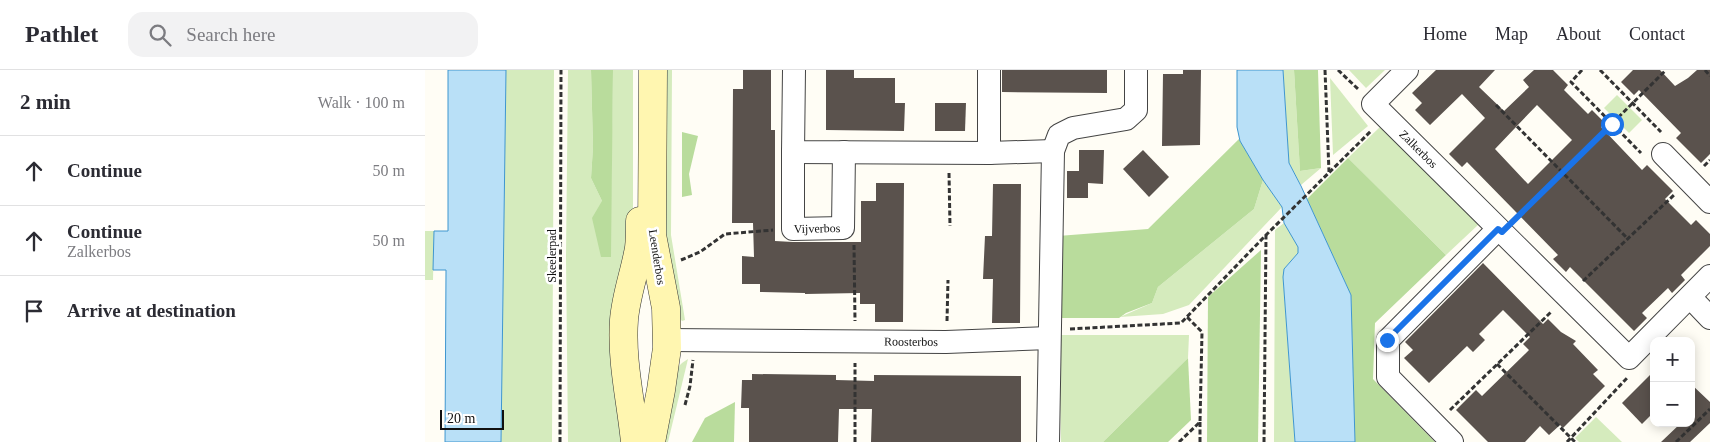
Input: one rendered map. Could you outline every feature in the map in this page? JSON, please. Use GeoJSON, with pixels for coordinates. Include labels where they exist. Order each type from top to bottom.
{"type":"FeatureCollection","features":[{"type":"Feature","properties":{"kind":"main road","name":"Leenderbos"},"geometry":{"type":"LineString","coordinates":[[635,442],[625,364],[625,319],[639,249],[640,70]]}},
{"type":"Feature","properties":{"kind":"main road","name":"Leenderbos"},"geometry":{"type":"LineString","coordinates":[[651,442],[664,370],[667,340],[666,308],[652,235],[653,70]]}},
{"type":"Feature","properties":{"kind":"main road"},"geometry":{"type":"LineString","coordinates":[[627,302],[639,294],[649,292],[658,295],[666,308]]}},
{"type":"Feature","properties":{"kind":"main road"},"geometry":{"type":"LineString","coordinates":[[625,364],[644,381],[651,382],[664,370]]}},
{"type":"Feature","properties":{"kind":"street","name":"Vijverbos"},"geometry":{"type":"LineString","coordinates":[[794,70],[793,229],[843,228],[845,152]]}},
{"type":"Feature","properties":{"kind":"street"},"geometry":{"type":"LineString","coordinates":[[989,70],[989,153]]}},
{"type":"Feature","properties":{"kind":"street"},"geometry":{"type":"LineString","coordinates":[[1047,442],[1053,151],[1059,135],[1073,128],[1126,119],[1136,110],[1136,70]]}},
{"type":"Feature","properties":{"kind":"street"},"geometry":{"type":"LineString","coordinates":[[1379,110],[1407,70]]}},
{"type":"Feature","properties":{"kind":"street","name":"Zalkerbos"},"geometry":{"type":"LineString","coordinates":[[1379,110],[1629,358]]}},
{"type":"Feature","properties":{"kind":"street"},"geometry":{"type":"LineString","coordinates":[[793,152],[989,153],[1053,151]]}},
{"type":"Feature","properties":{"kind":"street"},"geometry":{"type":"LineString","coordinates":[[1663,154],[1710,202]]}},
{"type":"Feature","properties":{"kind":"street"},"geometry":{"type":"LineString","coordinates":[[1452,442],[1388,377],[1387,340],[1500,230]]}},
{"type":"Feature","properties":{"kind":"street"},"geometry":{"type":"LineString","coordinates":[[1629,358],[1710,276]]}},
{"type":"Feature","properties":{"kind":"street"},"geometry":{"type":"LineString","coordinates":[[1690,297],[1710,318]]}},
{"type":"Feature","properties":{"kind":"street","name":"Roosterbos"},"geometry":{"type":"LineString","coordinates":[[667,340],[946,342],[1049,338]]}},
{"type":"Feature","properties":{"kind":"path","name":"Skeelerpad"},"geometry":{"type":"LineString","coordinates":[[560,442],[561,70]]}},
{"type":"Feature","properties":{"kind":"path"},"geometry":{"type":"LineString","coordinates":[[1325,70],[1329,173]]}},
{"type":"Feature","properties":{"kind":"path"},"geometry":{"type":"LineString","coordinates":[[1049,338],[1061,330],[1181,324],[1329,173],[1379,110],[1338,70]]}},
{"type":"Feature","properties":{"kind":"path"},"geometry":{"type":"LineString","coordinates":[[1582,70],[1571,82],[1651,163],[1663,154],[1671,141],[1600,70]]}},
{"type":"Feature","properties":{"kind":"path"},"geometry":{"type":"LineString","coordinates":[[1500,230],[1563,173],[1666,70]]}},
{"type":"Feature","properties":{"kind":"path"},"geometry":{"type":"LineString","coordinates":[[1705,70],[1710,76]]}},
{"type":"Feature","properties":{"kind":"path"},"geometry":{"type":"LineString","coordinates":[[1496,105],[1628,239]]}},
{"type":"Feature","properties":{"kind":"path"},"geometry":{"type":"LineString","coordinates":[[948,153],[950,226]]}},
{"type":"Feature","properties":{"kind":"path"},"geometry":{"type":"LineString","coordinates":[[681,260],[701,252],[725,234],[793,229]]}},
{"type":"Feature","properties":{"kind":"path"},"geometry":{"type":"LineString","coordinates":[[1264,442],[1267,235]]}},
{"type":"Feature","properties":{"kind":"path"},"geometry":{"type":"LineString","coordinates":[[946,342],[948,280]]}},
{"type":"Feature","properties":{"kind":"path"},"geometry":{"type":"LineString","coordinates":[[1187,317],[1202,332],[1200,442]]}},
{"type":"Feature","properties":{"kind":"path"},"geometry":{"type":"LineString","coordinates":[[1567,442],[1627,379],[1629,358]]}},
{"type":"Feature","properties":{"kind":"path"},"geometry":{"type":"LineString","coordinates":[[1497,364],[1575,442]]}},
{"type":"Feature","properties":{"kind":"path"},"geometry":{"type":"LineString","coordinates":[[1676,442],[1710,409]]}},
{"type":"Feature","properties":{"kind":"path"},"geometry":{"type":"LineString","coordinates":[[1179,442],[1200,422]]}},
{"type":"Feature","properties":{"kind":"green space"},"geometry":{"type":"Polygon","coordinates":[[[506,70],[554,70],[552,442],[501,442],[506,70]]]}},
{"type":"Feature","properties":{"kind":"green space"},"geometry":{"type":"Polygon","coordinates":[[[568,70],[591,70],[593,147],[591,178],[602,201],[610,257],[613,70],[633,70],[630,442],[568,442],[566,256],[568,70]]]}},
{"type":"Feature","properties":{"kind":"green space"},"geometry":{"type":"Polygon","coordinates":[[[591,70],[613,70],[611,257],[601,257],[592,218],[602,201],[591,178],[593,147],[591,70]]]}},
{"type":"Feature","properties":{"kind":"green space"},"geometry":{"type":"Polygon","coordinates":[[[657,70],[672,70],[671,235],[685,320],[682,321],[674,312],[656,200],[657,70]]]}},
{"type":"Feature","properties":{"kind":"green space"},"geometry":{"type":"Polygon","coordinates":[[[1283,70],[1294,70],[1300,171],[1321,168],[1301,185],[1289,163],[1283,70]]]}},
{"type":"Feature","properties":{"kind":"green space"},"geometry":{"type":"Polygon","coordinates":[[[1294,70],[1318,70],[1321,168],[1300,171],[1294,70]]]}},
{"type":"Feature","properties":{"kind":"green space"},"geometry":{"type":"Polygon","coordinates":[[[1349,70],[1385,70],[1366,88],[1349,70]]]}},
{"type":"Feature","properties":{"kind":"green space"},"geometry":{"type":"Polygon","coordinates":[[[1330,78],[1368,126],[1333,155],[1330,78]]]}},
{"type":"Feature","properties":{"kind":"green space"},"geometry":{"type":"Polygon","coordinates":[[[1617,95],[1642,120],[1629,133],[1604,108],[1617,95]]]}},
{"type":"Feature","properties":{"kind":"green space"},"geometry":{"type":"Polygon","coordinates":[[[1382,125],[1479,224],[1446,255],[1348,158],[1382,125]]]}},
{"type":"Feature","properties":{"kind":"green space"},"geometry":{"type":"Polygon","coordinates":[[[682,132],[698,136],[689,174],[692,195],[682,197],[682,132]]]}},
{"type":"Feature","properties":{"kind":"green space"},"geometry":{"type":"Polygon","coordinates":[[[1239,139],[1263,180],[1254,209],[1158,287],[1152,303],[1126,313],[1119,318],[1059,318],[1058,236],[1148,229],[1239,139]]]}},
{"type":"Feature","properties":{"kind":"green space"},"geometry":{"type":"Polygon","coordinates":[[[1348,158],[1446,255],[1375,323],[1373,379],[1435,442],[1355,442],[1351,295],[1307,199],[1348,158]]]}},
{"type":"Feature","properties":{"kind":"green space"},"geometry":{"type":"Polygon","coordinates":[[[1263,180],[1282,207],[1189,305],[1163,314],[1120,317],[1152,303],[1158,287],[1254,209],[1263,180]]]}},
{"type":"Feature","properties":{"kind":"green space"},"geometry":{"type":"Polygon","coordinates":[[[1284,223],[1298,247],[1298,253],[1284,269],[1283,277],[1295,442],[1274,442],[1275,230],[1284,223]]]}},
{"type":"Feature","properties":{"kind":"green space"},"geometry":{"type":"Polygon","coordinates":[[[425,231],[434,231],[433,280],[425,280],[425,231]]]}},
{"type":"Feature","properties":{"kind":"green space"},"geometry":{"type":"Polygon","coordinates":[[[1261,250],[1258,442],[1207,442],[1208,297],[1261,250]]]}},
{"type":"Feature","properties":{"kind":"green space"},"geometry":{"type":"Polygon","coordinates":[[[1059,335],[1189,335],[1188,358],[1103,442],[1061,442],[1059,335]]]}},
{"type":"Feature","properties":{"kind":"green space"},"geometry":{"type":"Polygon","coordinates":[[[1188,358],[1191,420],[1168,442],[1103,442],[1188,358]]]}},
{"type":"Feature","properties":{"kind":"green space"},"geometry":{"type":"Polygon","coordinates":[[[688,359],[668,442],[655,442],[673,372],[688,359]]]}},
{"type":"Feature","properties":{"kind":"green space"},"geometry":{"type":"Polygon","coordinates":[[[735,402],[734,442],[692,442],[705,418],[735,402]]]}},
{"type":"Feature","properties":{"kind":"green space"},"geometry":{"type":"Polygon","coordinates":[[[1596,417],[1622,442],[1579,442],[1575,438],[1596,417]]]}},
{"type":"Feature","properties":{"kind":"water"},"geometry":{"type":"Polygon","coordinates":[[[448,70],[506,70],[501,442],[445,442],[446,270],[433,270],[434,231],[448,231],[448,70]]]}},
{"type":"Feature","properties":{"kind":"water"},"geometry":{"type":"Polygon","coordinates":[[[1237,70],[1283,70],[1289,163],[1351,295],[1355,442],[1295,442],[1283,277],[1284,269],[1298,253],[1298,247],[1284,223],[1282,207],[1263,180],[1240,141],[1237,127],[1237,70]]]}},
{"type":"Feature","properties":{"kind":"building"},"geometry":{"type":"Polygon","coordinates":[[[743,70],[771,70],[771,130],[775,130],[775,241],[861,242],[861,201],[876,201],[876,183],[904,183],[903,322],[875,322],[875,304],[860,304],[860,293],[805,294],[760,292],[760,284],[742,284],[742,256],[754,257],[753,223],[732,223],[733,89],[743,89],[743,70]]]}},
{"type":"Feature","properties":{"kind":"building"},"geometry":{"type":"Polygon","coordinates":[[[826,70],[854,70],[854,78],[895,78],[895,103],[905,103],[904,131],[826,130],[826,70]]]}},
{"type":"Feature","properties":{"kind":"building"},"geometry":{"type":"Polygon","coordinates":[[[1002,70],[1107,70],[1107,93],[1002,92],[1002,70]]]}},
{"type":"Feature","properties":{"kind":"building"},"geometry":{"type":"Polygon","coordinates":[[[1183,70],[1201,70],[1200,145],[1162,146],[1163,74],[1183,74],[1183,70]]]}},
{"type":"Feature","properties":{"kind":"building"},"geometry":{"type":"Polygon","coordinates":[[[1436,70],[1495,70],[1479,87],[1504,111],[1529,87],[1523,80],[1534,70],[1553,70],[1568,85],[1564,90],[1588,114],[1592,110],[1605,123],[1601,127],[1642,170],[1647,165],[1673,191],[1665,199],[1691,225],[1696,220],[1710,234],[1710,246],[1681,275],[1685,280],[1672,293],[1668,288],[1642,313],[1647,318],[1634,331],[1570,267],[1566,272],[1553,259],[1558,255],[1467,162],[1462,167],[1449,154],[1485,118],[1462,94],[1430,125],[1415,110],[1422,103],[1412,93],[1436,70]],[[1537,105],[1495,149],[1528,184],[1572,140],[1537,105]]]}},
{"type":"Feature","properties":{"kind":"building"},"geometry":{"type":"Polygon","coordinates":[[[1633,70],[1660,70],[1675,86],[1697,70],[1710,70],[1710,154],[1701,163],[1676,138],[1681,133],[1639,90],[1634,95],[1621,82],[1633,70]]]}},
{"type":"Feature","properties":{"kind":"building"},"geometry":{"type":"Polygon","coordinates":[[[935,103],[966,103],[965,131],[935,131],[935,103]]]}},
{"type":"Feature","properties":{"kind":"building"},"geometry":{"type":"Polygon","coordinates":[[[1079,150],[1104,150],[1103,184],[1088,183],[1088,198],[1067,198],[1067,171],[1079,171],[1079,150]]]}},
{"type":"Feature","properties":{"kind":"building"},"geometry":{"type":"Polygon","coordinates":[[[1143,150],[1169,177],[1149,197],[1123,169],[1143,150]]]}},
{"type":"Feature","properties":{"kind":"building"},"geometry":{"type":"Polygon","coordinates":[[[993,184],[1021,184],[1020,323],[992,323],[993,279],[983,279],[985,236],[992,236],[993,184]]]}},
{"type":"Feature","properties":{"kind":"building"},"geometry":{"type":"Polygon","coordinates":[[[1483,263],[1543,324],[1548,319],[1561,332],[1576,341],[1573,344],[1598,370],[1593,374],[1605,386],[1563,428],[1560,425],[1549,435],[1540,426],[1525,442],[1488,442],[1456,410],[1476,390],[1482,396],[1529,350],[1523,344],[1530,337],[1503,310],[1479,334],[1485,340],[1473,352],[1467,346],[1429,383],[1404,358],[1413,350],[1405,342],[1483,263]]]}},
{"type":"Feature","properties":{"kind":"building"},"geometry":{"type":"Polygon","coordinates":[[[752,374],[836,375],[836,380],[874,381],[874,375],[1021,376],[1021,442],[871,442],[872,409],[839,409],[838,442],[749,442],[749,408],[741,408],[742,380],[752,380],[752,374]]]}},
{"type":"Feature","properties":{"kind":"building"},"geometry":{"type":"Polygon","coordinates":[[[1650,375],[1650,416],[1642,424],[1622,403],[1650,375]]]}},
{"type":"Feature","properties":{"kind":"building"},"geometry":{"type":"Polygon","coordinates":[[[1695,388],[1710,402],[1710,423],[1690,442],[1661,442],[1677,427],[1695,427],[1695,388]]]}},
{"type":"Feature","properties":{"kind":"route"},"geometry":{"type":"LineString","coordinates":[[1387,340],[1498,229],[1502,232],[1612,124]]}}]}
